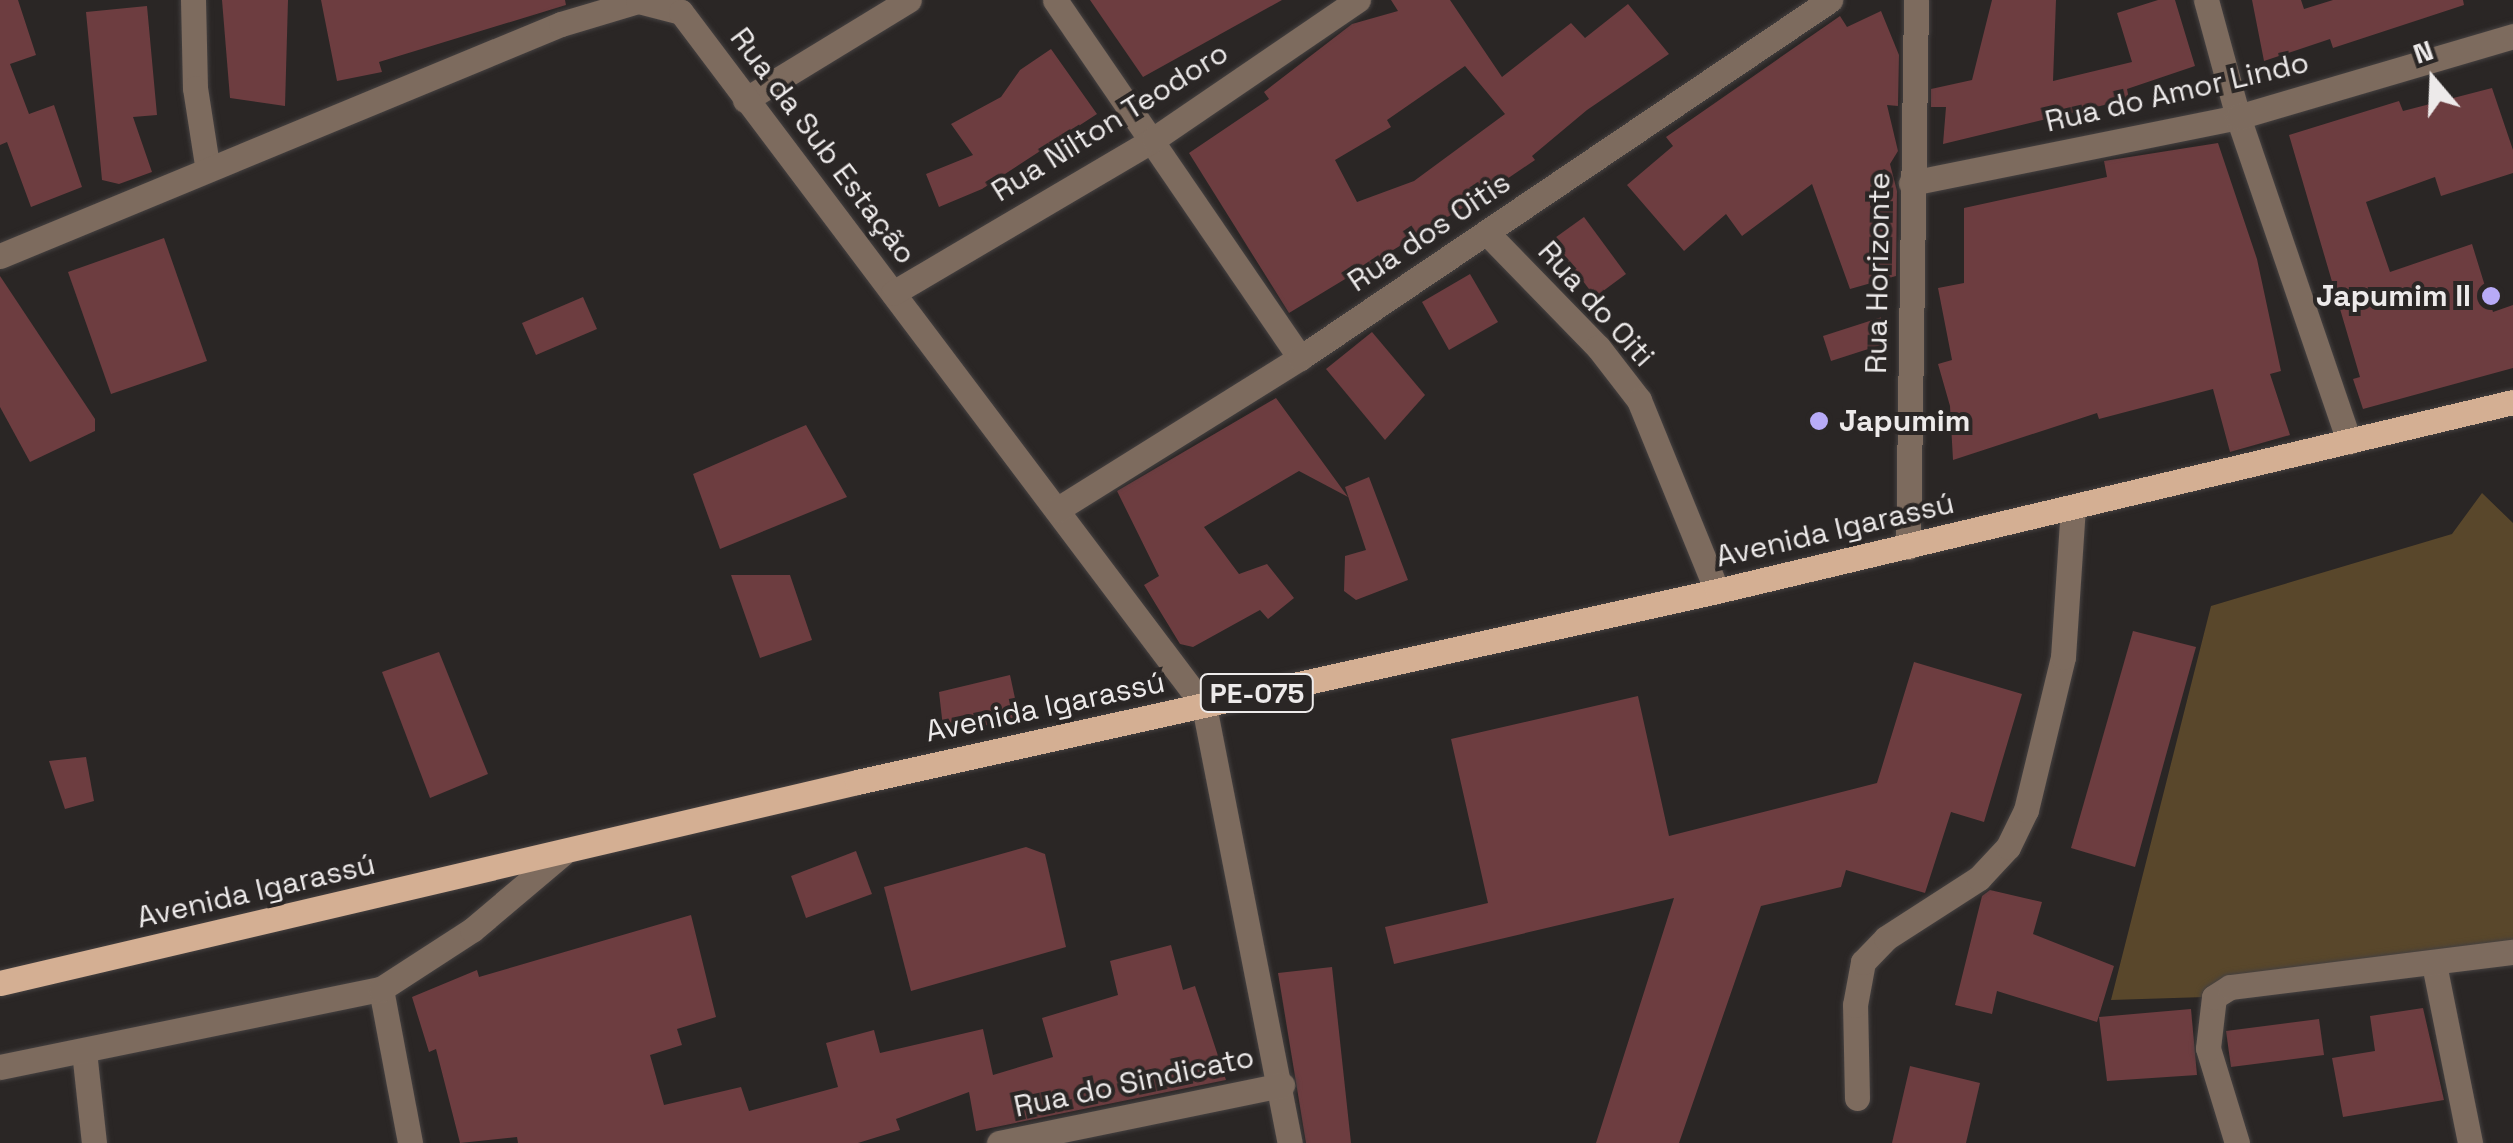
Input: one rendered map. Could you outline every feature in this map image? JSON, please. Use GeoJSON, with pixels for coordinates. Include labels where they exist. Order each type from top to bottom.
{"type":"FeatureCollection","features":[{"type":"Feature","properties":{"kind":"main road","name":"Avenida Igarassú"},"geometry":{"type":"LineString","coordinates":[[0,983],[1908,547],[2513,402]]}},
{"type":"Feature","properties":{"kind":"street"},"geometry":{"type":"LineString","coordinates":[[192,0],[195,88],[207,165]]}},
{"type":"Feature","properties":{"kind":"street"},"geometry":{"type":"LineString","coordinates":[[745,100],[909,0]]}},
{"type":"Feature","properties":{"kind":"street"},"geometry":{"type":"LineString","coordinates":[[1055,0],[1154,139],[1300,358]]}},
{"type":"Feature","properties":{"kind":"street","name":"Rua Nilton Teodoro"},"geometry":{"type":"LineString","coordinates":[[894,293],[1154,139],[1358,0]]}},
{"type":"Feature","properties":{"kind":"street","name":"Rua dos Oitis"},"geometry":{"type":"LineString","coordinates":[[1058,510],[1300,358],[1830,0]]}},
{"type":"Feature","properties":{"kind":"street","name":"Rua Horizonte"},"geometry":{"type":"LineString","coordinates":[[1908,547],[1916,0]]}},
{"type":"Feature","properties":{"kind":"street"},"geometry":{"type":"LineString","coordinates":[[2206,0],[2238,117],[2348,442]]}},
{"type":"Feature","properties":{"kind":"street","name":"Rua da Sub Estação"},"geometry":{"type":"LineString","coordinates":[[2,246],[560,24],[638,1],[680,12],[1204,706]]}},
{"type":"Feature","properties":{"kind":"street","name":"Rua do Amor Lindo"},"geometry":{"type":"LineString","coordinates":[[1911,183],[2238,117],[2513,36]]}},
{"type":"Feature","properties":{"kind":"street","name":"Rua do Oiti"},"geometry":{"type":"LineString","coordinates":[[1486,233],[1598,347],[1639,400],[1717,591]]}},
{"type":"Feature","properties":{"kind":"street"},"geometry":{"type":"LineString","coordinates":[[1858,1098],[1855,1005],[1863,962],[1886,938],[1979,878],[2008,847],[2026,810],[2062,657],[2072,508]]}},
{"type":"Feature","properties":{"kind":"street"},"geometry":{"type":"LineString","coordinates":[[1204,706],[1282,1086],[1290,1143]]}},
{"type":"Feature","properties":{"kind":"street"},"geometry":{"type":"LineString","coordinates":[[0,1067],[381,989],[472,930],[562,853]]}},
{"type":"Feature","properties":{"kind":"street"},"geometry":{"type":"LineString","coordinates":[[2237,1143],[2208,1048],[2214,997],[2230,987],[2513,952]]}},
{"type":"Feature","properties":{"kind":"street"},"geometry":{"type":"LineString","coordinates":[[2434,964],[2470,1143]]}},
{"type":"Feature","properties":{"kind":"street"},"geometry":{"type":"LineString","coordinates":[[381,989],[410,1143]]}},
{"type":"Feature","properties":{"kind":"street"},"geometry":{"type":"LineString","coordinates":[[84,1050],[94,1143]]}},
{"type":"Feature","properties":{"kind":"street","name":"Rua do Sindicato"},"geometry":{"type":"LineString","coordinates":[[1000,1143],[1282,1086]]}},
{"type":"Feature","properties":{"kind":"shaded area"},"geometry":{"type":"Polygon","coordinates":[[[2482,493],[2513,523],[2513,949],[2205,997],[2111,1000],[2211,606],[2452,534],[2482,493]]]}},
{"type":"Feature","properties":{"kind":"building"},"geometry":{"type":"Polygon","coordinates":[[[0,0],[18,0],[36,55],[10,64],[29,114],[54,105],[82,187],[31,207],[7,142],[0,145],[0,0]]]}},
{"type":"Feature","properties":{"kind":"building"},"geometry":{"type":"Polygon","coordinates":[[[222,0],[288,0],[285,106],[230,98],[222,0]]]}},
{"type":"Feature","properties":{"kind":"building"},"geometry":{"type":"Polygon","coordinates":[[[321,0],[565,0],[566,5],[379,62],[382,72],[337,81],[321,0]]]}},
{"type":"Feature","properties":{"kind":"building"},"geometry":{"type":"Polygon","coordinates":[[[1090,0],[1282,0],[1143,77],[1090,0]]]}},
{"type":"Feature","properties":{"kind":"building"},"geometry":{"type":"Polygon","coordinates":[[[1391,0],[1450,0],[1502,77],[1571,23],[1585,38],[1628,4],[1669,54],[1587,110],[1532,156],[1535,160],[1289,313],[1189,153],[1269,99],[1264,92],[1352,24],[1398,11],[1391,0]],[[1465,66],[1387,120],[1391,127],[1335,160],[1357,202],[1414,181],[1505,114],[1465,66]]]}},
{"type":"Feature","properties":{"kind":"building"},"geometry":{"type":"Polygon","coordinates":[[[1992,0],[2056,0],[2053,81],[2132,62],[2117,13],[2158,0],[2175,0],[2195,66],[2127,89],[2129,99],[1943,144],[1946,107],[1931,107],[1931,89],[1972,80],[1992,0]]]}},
{"type":"Feature","properties":{"kind":"building"},"geometry":{"type":"Polygon","coordinates":[[[2252,0],[2301,0],[2304,9],[2333,0],[2463,0],[2464,5],[2333,48],[2330,39],[2264,61],[2252,0]]]}},
{"type":"Feature","properties":{"kind":"building"},"geometry":{"type":"Polygon","coordinates":[[[147,6],[157,115],[133,117],[152,172],[119,184],[102,180],[86,12],[147,6]]]}},
{"type":"Feature","properties":{"kind":"building"},"geometry":{"type":"Polygon","coordinates":[[[1881,11],[1899,55],[1898,106],[1887,105],[1898,151],[1890,164],[1897,191],[1896,276],[1850,289],[1812,184],[1742,236],[1726,214],[1684,251],[1627,185],[1673,146],[1666,137],[1840,16],[1847,27],[1881,11]]]}},
{"type":"Feature","properties":{"kind":"building"},"geometry":{"type":"Polygon","coordinates":[[[1051,49],[1097,114],[982,189],[939,207],[926,174],[973,155],[951,124],[1001,97],[1020,70],[1051,49]]]}},
{"type":"Feature","properties":{"kind":"building"},"geometry":{"type":"Polygon","coordinates":[[[2492,88],[2513,150],[2513,173],[2441,196],[2435,177],[2366,202],[2390,272],[2472,244],[2493,312],[2513,305],[2513,368],[2363,409],[2353,379],[2360,377],[2289,135],[2399,101],[2403,111],[2492,88]]]}},
{"type":"Feature","properties":{"kind":"building"},"geometry":{"type":"Polygon","coordinates":[[[2218,143],[2257,259],[2281,371],[2270,374],[2290,435],[2230,452],[2213,389],[2099,419],[2097,413],[1953,460],[1950,406],[1938,364],[1952,360],[1938,288],[1964,283],[1964,208],[2107,177],[2104,161],[2218,143]]]}},
{"type":"Feature","properties":{"kind":"building"},"geometry":{"type":"Polygon","coordinates":[[[1584,217],[1626,274],[1595,297],[1552,240],[1584,217]]]}},
{"type":"Feature","properties":{"kind":"building"},"geometry":{"type":"Polygon","coordinates":[[[164,238],[207,361],[111,394],[68,272],[164,238]]]}},
{"type":"Feature","properties":{"kind":"building"},"geometry":{"type":"Polygon","coordinates":[[[1470,274],[1498,322],[1449,350],[1422,302],[1470,274]]]}},
{"type":"Feature","properties":{"kind":"building"},"geometry":{"type":"Polygon","coordinates":[[[0,276],[95,419],[95,431],[30,462],[0,407],[0,276]]]}},
{"type":"Feature","properties":{"kind":"building"},"geometry":{"type":"Polygon","coordinates":[[[583,297],[597,329],[536,355],[522,323],[583,297]]]}},
{"type":"Feature","properties":{"kind":"building"},"geometry":{"type":"Polygon","coordinates":[[[1882,317],[1890,342],[1831,361],[1823,336],[1882,317]]]}},
{"type":"Feature","properties":{"kind":"building"},"geometry":{"type":"Polygon","coordinates":[[[1372,332],[1425,395],[1385,440],[1326,369],[1372,332]]]}},
{"type":"Feature","properties":{"kind":"building"},"geometry":{"type":"Polygon","coordinates":[[[1276,398],[1348,497],[1299,471],[1204,527],[1239,574],[1267,564],[1294,598],[1268,619],[1260,610],[1193,647],[1180,644],[1144,585],[1159,576],[1117,491],[1276,398]]]}},
{"type":"Feature","properties":{"kind":"building"},"geometry":{"type":"Polygon","coordinates":[[[806,425],[847,497],[720,549],[693,474],[806,425]]]}},
{"type":"Feature","properties":{"kind":"building"},"geometry":{"type":"Polygon","coordinates":[[[1369,477],[1408,580],[1356,600],[1344,591],[1345,556],[1366,550],[1345,487],[1369,477]]]}},
{"type":"Feature","properties":{"kind":"building"},"geometry":{"type":"Polygon","coordinates":[[[731,575],[790,575],[812,640],[760,658],[731,575]]]}},
{"type":"Feature","properties":{"kind":"building"},"geometry":{"type":"Polygon","coordinates":[[[2133,631],[2196,647],[2135,867],[2071,848],[2133,631]]]}},
{"type":"Feature","properties":{"kind":"building"},"geometry":{"type":"Polygon","coordinates":[[[439,652],[488,774],[430,798],[382,672],[439,652]]]}},
{"type":"Feature","properties":{"kind":"building"},"geometry":{"type":"Polygon","coordinates":[[[1914,662],[2022,694],[1984,822],[1951,812],[1925,893],[1846,870],[1841,887],[1761,906],[1679,1143],[1596,1143],[1674,898],[1394,964],[1385,927],[1488,903],[1451,739],[1638,696],[1669,836],[1877,783],[1914,662]]]}},
{"type":"Feature","properties":{"kind":"building"},"geometry":{"type":"Polygon","coordinates":[[[1010,675],[1019,717],[944,736],[939,692],[1010,675]]]}},
{"type":"Feature","properties":{"kind":"building"},"geometry":{"type":"Polygon","coordinates":[[[86,757],[94,801],[65,809],[49,761],[86,757]]]}},
{"type":"Feature","properties":{"kind":"building"},"geometry":{"type":"Polygon","coordinates":[[[1026,847],[1045,854],[1066,947],[911,991],[884,887],[1026,847]]]}},
{"type":"Feature","properties":{"kind":"building"},"geometry":{"type":"Polygon","coordinates":[[[856,851],[872,894],[806,918],[791,876],[856,851]]]}},
{"type":"Feature","properties":{"kind":"building"},"geometry":{"type":"Polygon","coordinates":[[[1990,890],[2042,902],[2033,934],[2114,966],[2097,1022],[1997,991],[1992,1014],[1955,1005],[1982,896],[1990,890]]]}},
{"type":"Feature","properties":{"kind":"building"},"geometry":{"type":"Polygon","coordinates":[[[691,915],[716,1017],[677,1029],[682,1045],[650,1055],[664,1105],[741,1087],[749,1111],[838,1087],[826,1043],[874,1030],[880,1053],[983,1029],[993,1075],[1053,1057],[1042,1018],[1118,995],[1110,961],[1171,945],[1183,990],[1195,986],[1226,1080],[976,1131],[969,1092],[896,1119],[900,1130],[858,1143],[518,1143],[517,1137],[460,1143],[436,1049],[429,1052],[412,997],[477,970],[479,977],[691,915]]]}},
{"type":"Feature","properties":{"kind":"building"},"geometry":{"type":"Polygon","coordinates":[[[1332,967],[1351,1143],[1306,1143],[1278,973],[1332,967]]]}},
{"type":"Feature","properties":{"kind":"building"},"geometry":{"type":"Polygon","coordinates":[[[2423,1008],[2444,1100],[2343,1117],[2332,1058],[2375,1051],[2370,1016],[2423,1008]]]}},
{"type":"Feature","properties":{"kind":"building"},"geometry":{"type":"Polygon","coordinates":[[[2191,1009],[2197,1075],[2107,1081],[2099,1017],[2191,1009]]]}},
{"type":"Feature","properties":{"kind":"building"},"geometry":{"type":"Polygon","coordinates":[[[2319,1019],[2324,1055],[2231,1067],[2226,1031],[2319,1019]]]}},
{"type":"Feature","properties":{"kind":"building"},"geometry":{"type":"Polygon","coordinates":[[[1910,1066],[1980,1083],[1966,1143],[1892,1143],[1910,1066]]]}},
{"type":"Feature","properties":{"kind":"place","name":"Japumim II"},"geometry":{"type":"Point","coordinates":[2491,296]}},
{"type":"Feature","properties":{"kind":"place","name":"Japumim"},"geometry":{"type":"Point","coordinates":[1819,421]}}]}
